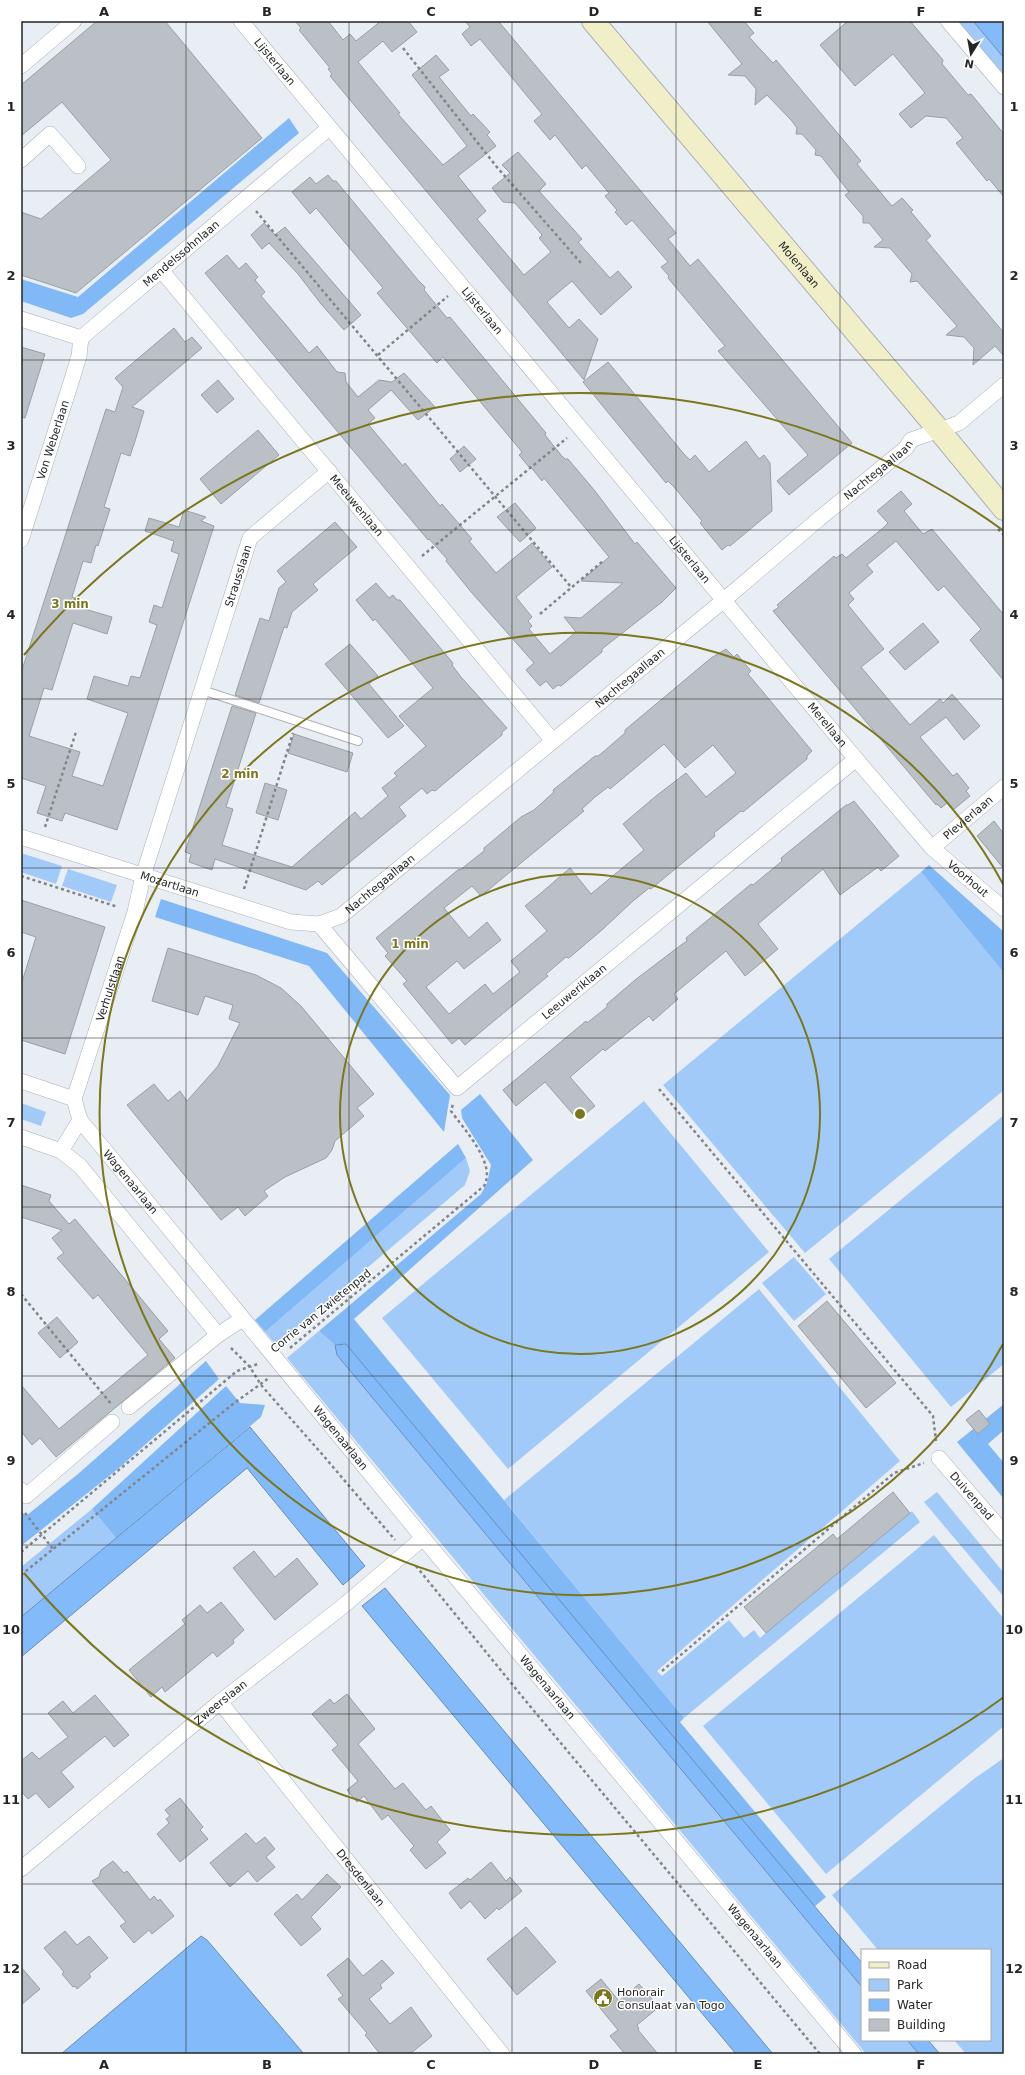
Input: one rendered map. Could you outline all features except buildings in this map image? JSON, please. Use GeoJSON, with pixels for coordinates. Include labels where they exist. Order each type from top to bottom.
{"type":"FeatureCollection","features":[{"type":"Feature","properties":{"kind":"main road","name":"Molenlaan"},"geometry":{"type":"LineString","coordinates":[[593,21],[1004,509]]}},
{"type":"Feature","properties":{"kind":"street"},"geometry":{"type":"LineString","coordinates":[[21,66],[74,21]]}},
{"type":"Feature","properties":{"kind":"street","name":"Lijsterlaan"},"geometry":{"type":"LineString","coordinates":[[241,21],[724,600]]}},
{"type":"Feature","properties":{"kind":"street"},"geometry":{"type":"LineString","coordinates":[[948,21],[1004,87]]}},
{"type":"Feature","properties":{"kind":"street","name":"Mendelssohnlaan"},"geometry":{"type":"LineString","coordinates":[[81,338],[329,128]]}},
{"type":"Feature","properties":{"kind":"street"},"geometry":{"type":"LineString","coordinates":[[21,160],[50,134],[78,166]]}},
{"type":"Feature","properties":{"kind":"street","name":"Meeuwenlaan"},"geometry":{"type":"LineString","coordinates":[[161,270],[553,741]]}},
{"type":"Feature","properties":{"kind":"street"},"geometry":{"type":"LineString","coordinates":[[21,319],[81,338]]}},
{"type":"Feature","properties":{"kind":"street","name":"Von Weberlaan"},"geometry":{"type":"LineString","coordinates":[[21,540],[79,356],[81,338]]}},
{"type":"Feature","properties":{"kind":"street","name":"Nachtegaallaan"},"geometry":{"type":"LineString","coordinates":[[319,924],[332,921],[349,911],[906,448],[911,440],[959,423],[1004,385]]}},
{"type":"Feature","properties":{"kind":"street","name":"Strausslaan"},"geometry":{"type":"LineString","coordinates":[[143,876],[251,536],[329,471]]}},
{"type":"Feature","properties":{"kind":"street","name":"Merellaan"},"geometry":{"type":"LineString","coordinates":[[724,600],[932,848]]}},
{"type":"Feature","properties":{"kind":"street","name":"Leeuweriklaan"},"geometry":{"type":"LineString","coordinates":[[458,1088],[856,759]]}},
{"type":"Feature","properties":{"kind":"street","name":"Plevierlaan"},"geometry":{"type":"LineString","coordinates":[[932,848],[1004,787]]}},
{"type":"Feature","properties":{"kind":"street","name":"Mozartlaan"},"geometry":{"type":"LineString","coordinates":[[21,837],[291,922],[319,924]]}},
{"type":"Feature","properties":{"kind":"street","name":"Voorhout"},"geometry":{"type":"LineString","coordinates":[[932,848],[1004,908]]}},
{"type":"Feature","properties":{"kind":"street","name":"Verhulstlaan"},"geometry":{"type":"LineString","coordinates":[[74,1099],[135,912],[143,876]]}},
{"type":"Feature","properties":{"kind":"street"},"geometry":{"type":"LineString","coordinates":[[319,924],[458,1088]]}},
{"type":"Feature","properties":{"kind":"street"},"geometry":{"type":"LineString","coordinates":[[21,1081],[74,1099],[80,1120],[61,1151]]}},
{"type":"Feature","properties":{"kind":"street","name":"Wagenaarlaan"},"geometry":{"type":"LineString","coordinates":[[80,1120],[423,1538],[854,2054]]}},
{"type":"Feature","properties":{"kind":"street"},"geometry":{"type":"LineString","coordinates":[[21,1137],[61,1151],[80,1166],[218,1334]]}},
{"type":"Feature","properties":{"kind":"street"},"geometry":{"type":"LineString","coordinates":[[23,1493],[119,1413],[218,1334],[242,1319]]}},
{"type":"Feature","properties":{"kind":"street","name":"Duivenpad"},"geometry":{"type":"LineString","coordinates":[[938,1458],[1004,1533]]}},
{"type":"Feature","properties":{"kind":"street","name":"Zweerslaan"},"geometry":{"type":"LineString","coordinates":[[21,1869],[220,1702],[342,1607],[423,1538]]}},
{"type":"Feature","properties":{"kind":"street","name":"Dresdenlaan"},"geometry":{"type":"LineString","coordinates":[[220,1702],[502,2054]]}},
{"type":"Feature","properties":{"kind":"lane"},"geometry":{"type":"LineString","coordinates":[[202,690],[358,741]]}},
{"type":"Feature","properties":{"kind":"path"},"geometry":{"type":"LineString","coordinates":[[403,48],[496,166],[581,263]]}},
{"type":"Feature","properties":{"kind":"path"},"geometry":{"type":"LineString","coordinates":[[245,199],[378,355],[571,587]]}},
{"type":"Feature","properties":{"kind":"path"},"geometry":{"type":"LineString","coordinates":[[378,355],[460,285]]}},
{"type":"Feature","properties":{"kind":"path"},"geometry":{"type":"LineString","coordinates":[[409,567],[496,498],[580,427]]}},
{"type":"Feature","properties":{"kind":"path"},"geometry":{"type":"LineString","coordinates":[[540,614],[603,561]]}},
{"type":"Feature","properties":{"kind":"path"},"geometry":{"type":"LineString","coordinates":[[238,906],[297,721]]}},
{"type":"Feature","properties":{"kind":"path"},"geometry":{"type":"LineString","coordinates":[[40,843],[76,732]]}},
{"type":"Feature","properties":{"kind":"path"},"geometry":{"type":"LineString","coordinates":[[21,876],[135,912]]}},
{"type":"Feature","properties":{"kind":"path","name":"Corrie van Zwietenpad"},"geometry":{"type":"LineString","coordinates":[[21,1552],[237,1371],[250,1367],[280,1362],[484,1186],[488,1177],[482,1155],[451,1111],[458,1088]]}},
{"type":"Feature","properties":{"kind":"path"},"geometry":{"type":"LineString","coordinates":[[660,1089],[933,1416],[938,1458],[894,1473],[662,1672]]}},
{"type":"Feature","properties":{"kind":"path"},"geometry":{"type":"LineString","coordinates":[[21,1294],[119,1413]]}},
{"type":"Feature","properties":{"kind":"path"},"geometry":{"type":"LineString","coordinates":[[218,1334],[250,1367],[261,1385],[405,1552],[525,1700],[820,2054]]}},
{"type":"Feature","properties":{"kind":"path"},"geometry":{"type":"LineString","coordinates":[[21,1575],[233,1404],[261,1385],[280,1362]]}},
{"type":"Feature","properties":{"kind":"path"},"geometry":{"type":"LineString","coordinates":[[23,1493],[23,1511],[53,1549]]}},
{"type":"Feature","properties":{"kind":"green space"},"geometry":{"type":"Polygon","coordinates":[[[957,21],[973,21],[1004,58],[1004,78],[957,21]]]}},
{"type":"Feature","properties":{"kind":"green space"},"geometry":{"type":"Polygon","coordinates":[[[21,853],[62,866],[56,884],[21,872],[21,853]]]}},
{"type":"Feature","properties":{"kind":"green space"},"geometry":{"type":"Polygon","coordinates":[[[68,869],[117,885],[111,902],[62,886],[68,869]]]}},
{"type":"Feature","properties":{"kind":"green space"},"geometry":{"type":"Polygon","coordinates":[[[921,872],[1004,973],[1004,1090],[805,1253],[663,1085],[921,872]]]}},
{"type":"Feature","properties":{"kind":"green space"},"geometry":{"type":"Polygon","coordinates":[[[644,1101],[769,1252],[508,1469],[382,1318],[644,1101]]]}},
{"type":"Feature","properties":{"kind":"green space"},"geometry":{"type":"Polygon","coordinates":[[[21,1103],[46,1112],[41,1126],[21,1119],[21,1103]]]}},
{"type":"Feature","properties":{"kind":"green space"},"geometry":{"type":"Polygon","coordinates":[[[1004,1115],[1004,1364],[951,1407],[829,1259],[1004,1115]]]}},
{"type":"Feature","properties":{"kind":"green space"},"geometry":{"type":"Polygon","coordinates":[[[466,1158],[470,1171],[465,1185],[276,1345],[265,1332],[466,1158]]]}},
{"type":"Feature","properties":{"kind":"green space"},"geometry":{"type":"Polygon","coordinates":[[[794,1257],[826,1294],[794,1321],[762,1283],[794,1257]]]}},
{"type":"Feature","properties":{"kind":"green space"},"geometry":{"type":"Polygon","coordinates":[[[759,1289],[900,1461],[657,1671],[662,1676],[729,1620],[744,1638],[754,1630],[760,1638],[912,1511],[920,1522],[684,1718],[504,1500],[759,1289]]]}},
{"type":"Feature","properties":{"kind":"green space"},"geometry":{"type":"Polygon","coordinates":[[[319,1331],[335,1345],[337,1355],[861,1986],[861,2041],[908,2041],[919,2054],[866,2054],[287,1358],[319,1331]]]}},
{"type":"Feature","properties":{"kind":"green space"},"geometry":{"type":"Polygon","coordinates":[[[937,1492],[1004,1573],[1004,1597],[924,1502],[937,1492]]]}},
{"type":"Feature","properties":{"kind":"green space"},"geometry":{"type":"Polygon","coordinates":[[[92,1509],[116,1538],[21,1617],[21,1567],[92,1509]]]}},
{"type":"Feature","properties":{"kind":"green space"},"geometry":{"type":"Polygon","coordinates":[[[934,1535],[1004,1619],[1004,1726],[826,1874],[703,1726],[934,1535]]]}},
{"type":"Feature","properties":{"kind":"green space"},"geometry":{"type":"Polygon","coordinates":[[[1004,1758],[1004,2054],[966,2054],[955,2041],[991,2041],[991,1949],[877,1949],[832,1895],[975,1778],[1004,1758]]]}},
{"type":"Feature","properties":{"kind":"shaded area"},"geometry":{"type":"Polygon","coordinates":[[[289,118],[299,133],[83,314],[71,318],[21,301],[21,279],[78,297],[289,118]]]}},
{"type":"Feature","properties":{"kind":"shaded area"},"geometry":{"type":"Polygon","coordinates":[[[929,865],[1004,932],[1004,973],[921,872],[929,865]]]}},
{"type":"Feature","properties":{"kind":"shaded area"},"geometry":{"type":"Polygon","coordinates":[[[161,899],[327,953],[450,1095],[444,1132],[309,966],[155,917],[161,899]]]}},
{"type":"Feature","properties":{"kind":"shaded area"},"geometry":{"type":"Polygon","coordinates":[[[480,1094],[533,1160],[354,1319],[684,1718],[680,1722],[826,1897],[814,1907],[346,1344],[335,1345],[319,1331],[481,1194],[487,1183],[491,1165],[462,1118],[461,1110],[480,1094]]]}},
{"type":"Feature","properties":{"kind":"shaded area"},"geometry":{"type":"Polygon","coordinates":[[[458,1144],[466,1158],[265,1332],[255,1320],[458,1144]]]}},
{"type":"Feature","properties":{"kind":"shaded area"},"geometry":{"type":"Polygon","coordinates":[[[206,1361],[219,1379],[119,1468],[21,1546],[21,1511],[26,1516],[78,1474],[206,1361]]]}},
{"type":"Feature","properties":{"kind":"shaded area"},"geometry":{"type":"Polygon","coordinates":[[[226,1386],[240,1403],[265,1405],[261,1417],[116,1538],[92,1509],[226,1386]]]}},
{"type":"Feature","properties":{"kind":"shaded area"},"geometry":{"type":"Polygon","coordinates":[[[1004,1404],[1004,1430],[988,1444],[1004,1463],[1004,1499],[957,1442],[1004,1404]]]}},
{"type":"Feature","properties":{"kind":"water"},"geometry":{"type":"Polygon","coordinates":[[[973,21],[1004,21],[1004,58],[973,21]]]}},
{"type":"Feature","properties":{"kind":"water"},"geometry":{"type":"Polygon","coordinates":[[[346,1344],[861,1962],[861,1986],[337,1355],[335,1345],[346,1344]]]}},
{"type":"Feature","properties":{"kind":"water"},"geometry":{"type":"Polygon","coordinates":[[[250,1427],[365,1566],[343,1585],[247,1468],[21,1657],[21,1617],[250,1427]]]}},
{"type":"Feature","properties":{"kind":"water"},"geometry":{"type":"Polygon","coordinates":[[[385,1588],[773,2054],[736,2054],[362,1606],[385,1588]]]}},
{"type":"Feature","properties":{"kind":"water"},"geometry":{"type":"Polygon","coordinates":[[[201,1936],[207,1940],[304,2054],[61,2054],[201,1936]]]}},
{"type":"Feature","properties":{"kind":"water"},"geometry":{"type":"Polygon","coordinates":[[[908,2041],[929,2041],[940,2054],[919,2054],[908,2041]]]}},
{"type":"Feature","properties":{"kind":"place","name":"Honorair Consulaat van Togo"},"geometry":{"type":"Point","coordinates":[603,1998]}}]}
